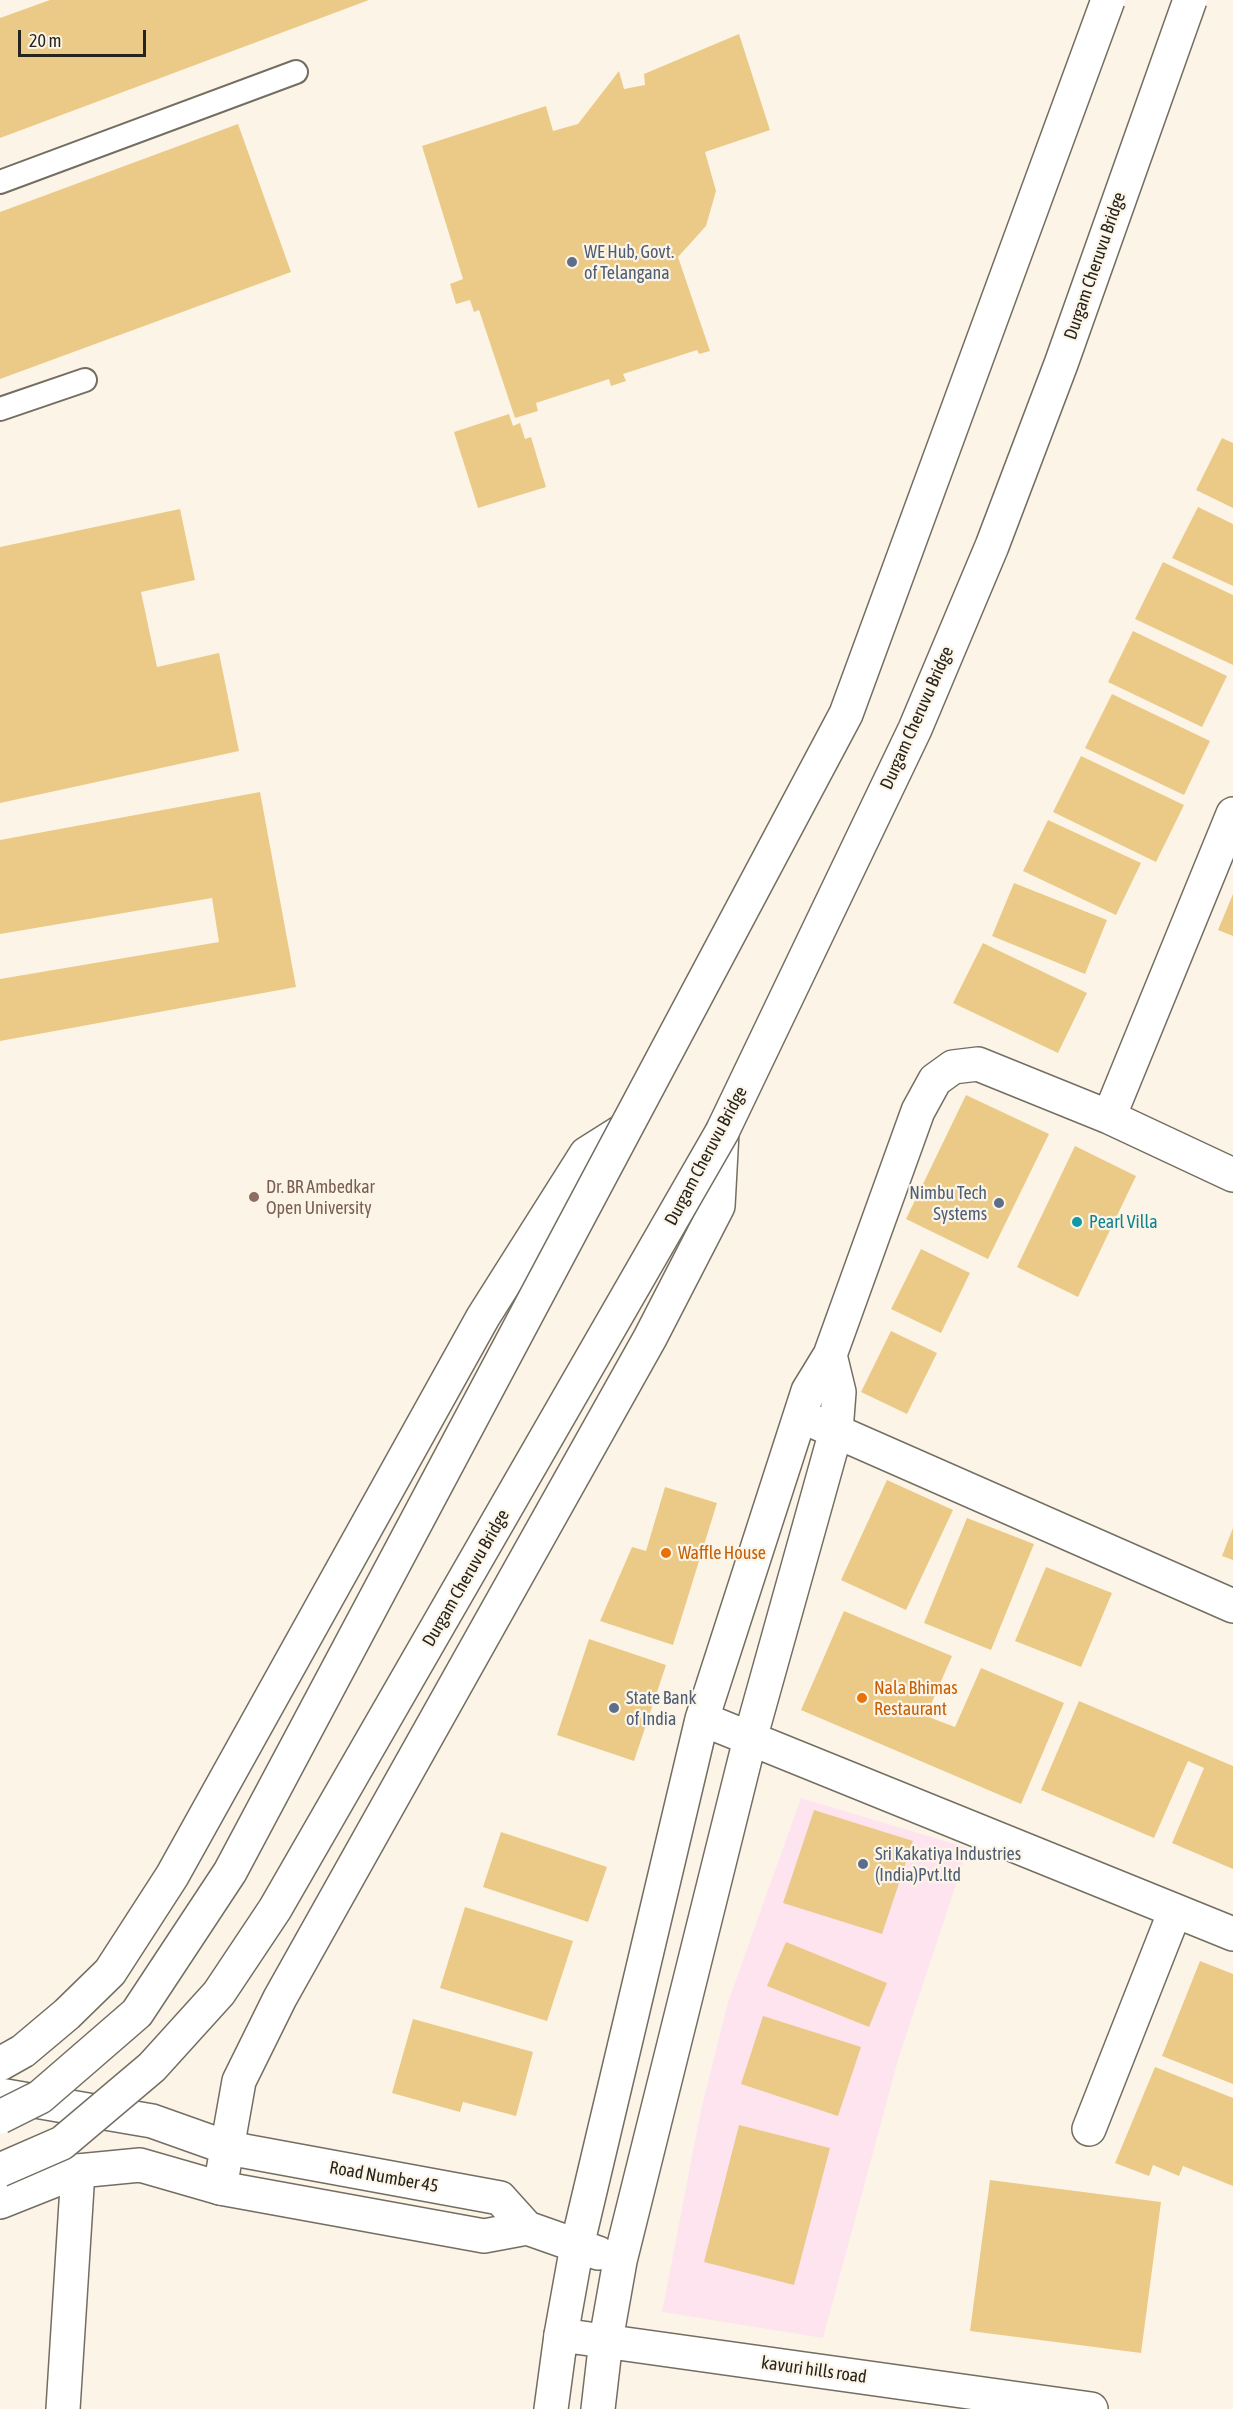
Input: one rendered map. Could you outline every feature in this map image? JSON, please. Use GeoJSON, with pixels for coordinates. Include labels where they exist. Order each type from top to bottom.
{"type":"FeatureCollection","features":[{"type":"Feature","properties":{"kind":"main road"},"geometry":{"type":"LineString","coordinates":[[0,2117],[40,2097],[137,2013],[230,1872],[846,714],[1108,0]]}},
{"type":"Feature","properties":{"kind":"main road","name":"Durgam Cheruvu Bridge"},"geometry":{"type":"LineString","coordinates":[[0,2170],[62,2143],[152,2067],[219,1993],[275,1909],[722,1132],[915,729],[992,546],[1061,364],[1190,0]]}},
{"type":"Feature","properties":{"kind":"main road"},"geometry":{"type":"LineString","coordinates":[[1109,1117],[1233,814]]}},
{"type":"Feature","properties":{"kind":"main road"},"geometry":{"type":"LineString","coordinates":[[551,2409],[576,2246],[702,1719],[808,1390],[830,1354],[918,1111],[935,1080],[953,1067],[978,1064],[1109,1117],[1233,1175]]}},
{"type":"Feature","properties":{"kind":"main road"},"geometry":{"type":"LineString","coordinates":[[0,2064],[23,2051],[67,2014],[110,1972],[177,1866],[483,1317],[586,1154],[624,1130]]}},
{"type":"Feature","properties":{"kind":"main road"},"geometry":{"type":"LineString","coordinates":[[220,2188],[239,2081],[280,1998],[639,1358],[718,1206],[722,1132]]}},
{"type":"Feature","properties":{"kind":"main road"},"geometry":{"type":"LineString","coordinates":[[598,2409],[606,2340],[620,2260],[750,1739],[836,1431],[839,1392],[830,1354]]}},
{"type":"Feature","properties":{"kind":"main road"},"geometry":{"type":"LineString","coordinates":[[799,1415],[1233,1606]]}},
{"type":"Feature","properties":{"kind":"main road"},"geometry":{"type":"LineString","coordinates":[[702,1719],[1233,1934]]}},
{"type":"Feature","properties":{"kind":"main road"},"geometry":{"type":"LineString","coordinates":[[1089,2129],[1175,1911]]}},
{"type":"Feature","properties":{"kind":"main road","name":"Road Number 45"},"geometry":{"type":"LineString","coordinates":[[0,2095],[152,2121],[228,2148],[500,2198],[527,2228],[620,2260]]}},
{"type":"Feature","properties":{"kind":"main road"},"geometry":{"type":"LineString","coordinates":[[0,2202],[78,2171],[141,2165],[220,2188],[484,2236],[527,2228]]}},
{"type":"Feature","properties":{"kind":"main road"},"geometry":{"type":"LineString","coordinates":[[63,2409],[78,2171]]}},
{"type":"Feature","properties":{"kind":"main road","name":"kavuri hills road"},"geometry":{"type":"LineString","coordinates":[[561,2335],[1022,2404],[1091,2409]]}},
{"type":"Feature","properties":{"kind":"lane"},"geometry":{"type":"LineString","coordinates":[[0,182],[296,72]]}},
{"type":"Feature","properties":{"kind":"lane"},"geometry":{"type":"LineString","coordinates":[[0,409],[85,380]]}},
{"type":"Feature","properties":{"kind":"shaded area"},"geometry":{"type":"Polygon","coordinates":[[[801,1798],[968,1848],[898,2060],[823,2338],[662,2312],[701,2110],[728,2002],[801,1798]]]}},
{"type":"Feature","properties":{"kind":"building"},"geometry":{"type":"Polygon","coordinates":[[[50,0],[369,0],[0,138],[0,18],[50,0]]]}},
{"type":"Feature","properties":{"kind":"building"},"geometry":{"type":"Polygon","coordinates":[[[739,34],[770,130],[705,152],[716,191],[706,226],[678,257],[710,351],[699,354],[697,350],[623,374],[626,381],[611,386],[609,379],[536,403],[538,411],[515,418],[479,310],[474,312],[470,300],[456,304],[450,284],[463,279],[422,146],[546,106],[553,131],[578,124],[619,71],[624,89],[645,85],[644,74],[739,34]]]}},
{"type":"Feature","properties":{"kind":"building"},"geometry":{"type":"Polygon","coordinates":[[[238,124],[291,272],[0,379],[0,212],[238,124]]]}},
{"type":"Feature","properties":{"kind":"building"},"geometry":{"type":"Polygon","coordinates":[[[509,414],[513,426],[520,423],[525,439],[531,437],[546,487],[478,508],[454,432],[509,414]]]}},
{"type":"Feature","properties":{"kind":"building"},"geometry":{"type":"Polygon","coordinates":[[[1222,438],[1233,443],[1233,508],[1196,490],[1222,438]]]}},
{"type":"Feature","properties":{"kind":"building"},"geometry":{"type":"Polygon","coordinates":[[[1198,507],[1233,524],[1233,586],[1172,558],[1198,507]]]}},
{"type":"Feature","properties":{"kind":"building"},"geometry":{"type":"Polygon","coordinates":[[[180,509],[195,580],[141,592],[157,667],[219,653],[239,751],[0,803],[0,547],[180,509]]]}},
{"type":"Feature","properties":{"kind":"building"},"geometry":{"type":"Polygon","coordinates":[[[1163,562],[1233,595],[1233,665],[1135,619],[1163,562]]]}},
{"type":"Feature","properties":{"kind":"building"},"geometry":{"type":"Polygon","coordinates":[[[1133,631],[1227,676],[1202,727],[1108,682],[1133,631]]]}},
{"type":"Feature","properties":{"kind":"building"},"geometry":{"type":"Polygon","coordinates":[[[1112,694],[1210,741],[1184,795],[1085,748],[1112,694]]]}},
{"type":"Feature","properties":{"kind":"building"},"geometry":{"type":"Polygon","coordinates":[[[1081,756],[1184,805],[1156,862],[1053,812],[1081,756]]]}},
{"type":"Feature","properties":{"kind":"building"},"geometry":{"type":"Polygon","coordinates":[[[260,792],[296,987],[0,1041],[0,979],[219,942],[212,898],[0,934],[0,840],[260,792]]]}},
{"type":"Feature","properties":{"kind":"building"},"geometry":{"type":"Polygon","coordinates":[[[1048,820],[1141,863],[1116,915],[1023,871],[1048,820]]]}},
{"type":"Feature","properties":{"kind":"building"},"geometry":{"type":"Polygon","coordinates":[[[1014,883],[1107,920],[1085,974],[992,936],[1014,883]]]}},
{"type":"Feature","properties":{"kind":"building"},"geometry":{"type":"Polygon","coordinates":[[[1233,894],[1233,936],[1218,930],[1233,894]]]}},
{"type":"Feature","properties":{"kind":"building"},"geometry":{"type":"Polygon","coordinates":[[[983,943],[1087,993],[1058,1053],[953,1003],[983,943]]]}},
{"type":"Feature","properties":{"kind":"building"},"geometry":{"type":"Polygon","coordinates":[[[966,1095],[1049,1134],[988,1259],[906,1219],[966,1095]]]}},
{"type":"Feature","properties":{"kind":"building","name":"Pearl Villa"},"geometry":{"type":"Polygon","coordinates":[[[1075,1146],[1136,1176],[1078,1297],[1017,1267],[1075,1146]]]}},
{"type":"Feature","properties":{"kind":"building"},"geometry":{"type":"Polygon","coordinates":[[[921,1249],[970,1273],[941,1333],[891,1309],[921,1249]]]}},
{"type":"Feature","properties":{"kind":"building"},"geometry":{"type":"Polygon","coordinates":[[[891,1331],[937,1353],[907,1414],[861,1392],[891,1331]]]}},
{"type":"Feature","properties":{"kind":"building"},"geometry":{"type":"Polygon","coordinates":[[[887,1480],[953,1510],[906,1610],[841,1580],[887,1480]]]}},
{"type":"Feature","properties":{"kind":"building"},"geometry":{"type":"Polygon","coordinates":[[[665,1487],[717,1503],[673,1645],[600,1621],[632,1547],[646,1551],[665,1487]]]}},
{"type":"Feature","properties":{"kind":"building"},"geometry":{"type":"Polygon","coordinates":[[[967,1518],[1034,1544],[991,1650],[924,1623],[967,1518]]]}},
{"type":"Feature","properties":{"kind":"building"},"geometry":{"type":"Polygon","coordinates":[[[1233,1528],[1233,1560],[1222,1556],[1233,1528]]]}},
{"type":"Feature","properties":{"kind":"building"},"geometry":{"type":"Polygon","coordinates":[[[1046,1567],[1112,1593],[1081,1667],[1015,1641],[1046,1567]]]}},
{"type":"Feature","properties":{"kind":"building"},"geometry":{"type":"Polygon","coordinates":[[[844,1611],[952,1656],[926,1716],[955,1727],[981,1668],[1064,1703],[1021,1804],[801,1710],[844,1611]]]}},
{"type":"Feature","properties":{"kind":"building"},"geometry":{"type":"Polygon","coordinates":[[[589,1639],[666,1665],[634,1761],[557,1735],[589,1639]]]}},
{"type":"Feature","properties":{"kind":"building"},"geometry":{"type":"Polygon","coordinates":[[[1079,1701],[1233,1766],[1233,1869],[1172,1843],[1204,1768],[1188,1761],[1154,1838],[1041,1790],[1079,1701]]]}},
{"type":"Feature","properties":{"kind":"building"},"geometry":{"type":"Polygon","coordinates":[[[814,1810],[913,1841],[882,1934],[783,1903],[814,1810]]]}},
{"type":"Feature","properties":{"kind":"building"},"geometry":{"type":"Polygon","coordinates":[[[501,1832],[607,1867],[588,1922],[483,1887],[501,1832]]]}},
{"type":"Feature","properties":{"kind":"building"},"geometry":{"type":"Polygon","coordinates":[[[465,1907],[573,1941],[547,2021],[440,1988],[465,1907]]]}},
{"type":"Feature","properties":{"kind":"building"},"geometry":{"type":"Polygon","coordinates":[[[786,1942],[887,1983],[869,2027],[767,1986],[786,1942]]]}},
{"type":"Feature","properties":{"kind":"building"},"geometry":{"type":"Polygon","coordinates":[[[1200,1961],[1233,1974],[1233,2084],[1162,2056],[1200,1961]]]}},
{"type":"Feature","properties":{"kind":"building"},"geometry":{"type":"Polygon","coordinates":[[[763,2016],[861,2047],[838,2116],[741,2084],[763,2016]]]}},
{"type":"Feature","properties":{"kind":"building"},"geometry":{"type":"Polygon","coordinates":[[[413,2019],[533,2052],[516,2116],[463,2102],[460,2112],[392,2093],[413,2019]]]}},
{"type":"Feature","properties":{"kind":"building"},"geometry":{"type":"Polygon","coordinates":[[[1155,2067],[1233,2098],[1233,2186],[1183,2166],[1179,2176],[1153,2165],[1149,2176],[1115,2163],[1155,2067]]]}},
{"type":"Feature","properties":{"kind":"building"},"geometry":{"type":"Polygon","coordinates":[[[739,2125],[830,2148],[794,2285],[704,2262],[739,2125]]]}},
{"type":"Feature","properties":{"kind":"building"},"geometry":{"type":"Polygon","coordinates":[[[990,2180],[1161,2202],[1141,2353],[970,2331],[990,2180]]]}},
{"type":"Feature","properties":{"kind":"place","name":"WE Hub, Govt. of Telangana"},"geometry":{"type":"Point","coordinates":[572,262]}},
{"type":"Feature","properties":{"kind":"place","name":"Dr. BR Ambedkar Open University"},"geometry":{"type":"Point","coordinates":[254,1197]}},
{"type":"Feature","properties":{"kind":"place","name":"Nimbu Tech Systems"},"geometry":{"type":"Point","coordinates":[999,1203]}},
{"type":"Feature","properties":{"kind":"place","name":"Pearl Villa"},"geometry":{"type":"Point","coordinates":[1077,1222]}},
{"type":"Feature","properties":{"kind":"place","name":"Waffle House"},"geometry":{"type":"Point","coordinates":[666,1553]}},
{"type":"Feature","properties":{"kind":"place","name":"Nala Bhimas Restaurant"},"geometry":{"type":"Point","coordinates":[862,1698]}},
{"type":"Feature","properties":{"kind":"place","name":"State Bank of India"},"geometry":{"type":"Point","coordinates":[614,1708]}},
{"type":"Feature","properties":{"kind":"place","name":"Sri Kakatiya Industries (India)Pvt.ltd"},"geometry":{"type":"Point","coordinates":[863,1864]}}]}
